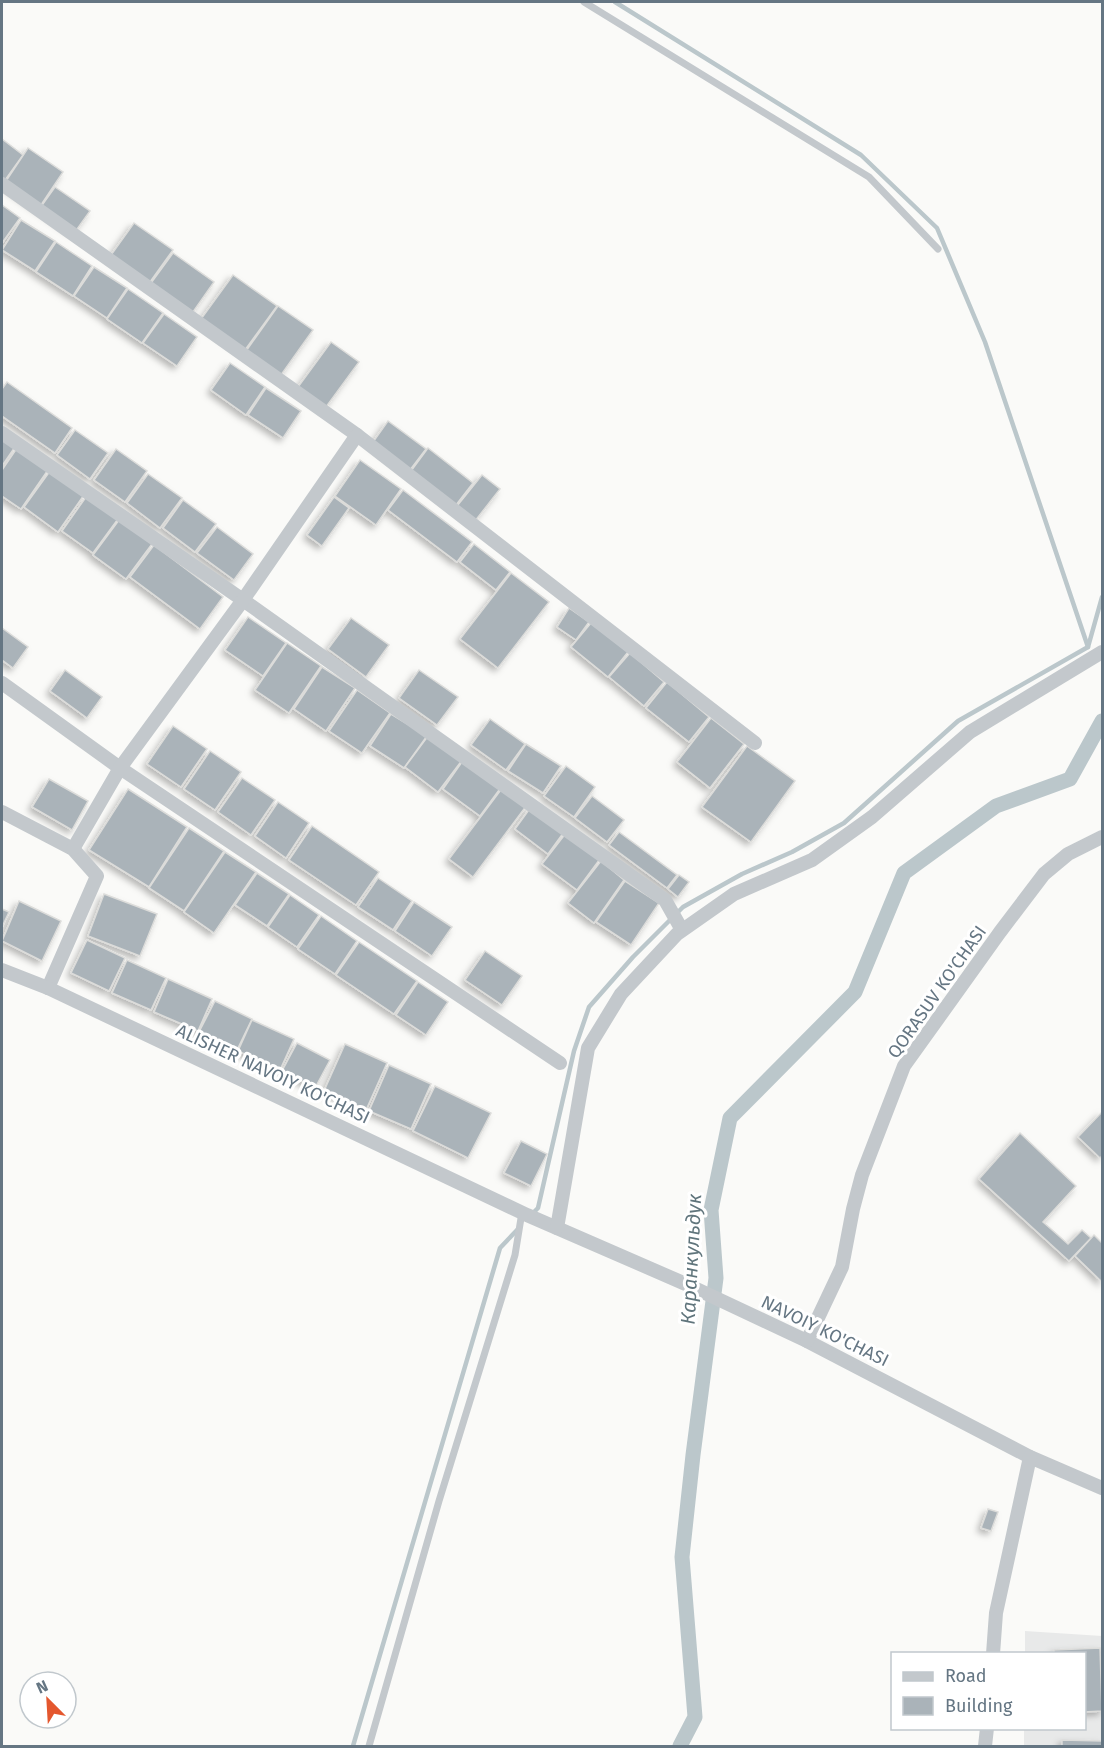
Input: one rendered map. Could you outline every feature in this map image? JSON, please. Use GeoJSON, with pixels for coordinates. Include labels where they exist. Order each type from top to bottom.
{"type":"FeatureCollection","features":[{"type":"Feature","properties":{"kind":"street"},"geometry":{"type":"LineString","coordinates":[[2,184],[357,435],[755,743]]}},
{"type":"Feature","properties":{"kind":"street"},"geometry":{"type":"LineString","coordinates":[[2,433],[243,600],[665,900],[682,930]]}},
{"type":"Feature","properties":{"kind":"street"},"geometry":{"type":"LineString","coordinates":[[73,849],[120,768],[243,600],[357,435]]}},
{"type":"Feature","properties":{"kind":"street"},"geometry":{"type":"LineString","coordinates":[[557,1228],[588,1048],[621,994],[677,934],[734,894],[812,860],[872,817],[970,732],[1102,652]]}},
{"type":"Feature","properties":{"kind":"street"},"geometry":{"type":"LineString","coordinates":[[2,683],[120,768],[560,1063]]}},
{"type":"Feature","properties":{"kind":"street"},"geometry":{"type":"LineString","coordinates":[[2,812],[73,849],[97,876],[48,988]]}},
{"type":"Feature","properties":{"kind":"street","name":"QORASUV KO'CHASI"},"geometry":{"type":"LineString","coordinates":[[807,1341],[842,1267],[862,1175],[904,1066],[1044,874],[1068,854],[1102,837]]}},
{"type":"Feature","properties":{"kind":"street","name":"ALISHER NAVOIY KO'CHASI"},"geometry":{"type":"LineString","coordinates":[[2,970],[48,988],[525,1214]]}},
{"type":"Feature","properties":{"kind":"street","name":"NAVOIY KO'CHASI"},"geometry":{"type":"LineString","coordinates":[[525,1214],[688,1285],[807,1341],[1030,1457],[1102,1488]]}},
{"type":"Feature","properties":{"kind":"street"},"geometry":{"type":"LineString","coordinates":[[993,1652],[996,1613],[1030,1457]]}},
{"type":"Feature","properties":{"kind":"street"},"geometry":{"type":"LineString","coordinates":[[986,1746],[987,1730]]}},
{"type":"Feature","properties":{"kind":"lane"},"geometry":{"type":"LineString","coordinates":[[584,2],[868,177],[938,249]]}},
{"type":"Feature","properties":{"kind":"lane"},"geometry":{"type":"LineString","coordinates":[[369,1746],[436,1512],[515,1255],[525,1214]]}},
{"type":"Feature","properties":{"kind":"shaded area"},"geometry":{"type":"Polygon","coordinates":[[[1025,1631],[1102,1636],[1102,1746],[1024,1746],[1024,1730],[1086,1730],[1086,1652],[1025,1652],[1025,1631]]]}},
{"type":"Feature","properties":{"kind":"building"},"geometry":{"type":"Polygon","coordinates":[[[2,139],[23,155],[3,183],[2,182],[2,139]]]}},
{"type":"Feature","properties":{"kind":"building"},"geometry":{"type":"Polygon","coordinates":[[[28,148],[63,172],[39,208],[4,184],[28,148]]]}},
{"type":"Feature","properties":{"kind":"building"},"geometry":{"type":"Polygon","coordinates":[[[55,187],[90,211],[75,232],[40,208],[55,187]]]}},
{"type":"Feature","properties":{"kind":"building"},"geometry":{"type":"Polygon","coordinates":[[[2,205],[20,218],[2,243],[2,205]]]}},
{"type":"Feature","properties":{"kind":"building"},"geometry":{"type":"Polygon","coordinates":[[[21,220],[55,241],[35,271],[2,250],[21,220]]]}},
{"type":"Feature","properties":{"kind":"building"},"geometry":{"type":"Polygon","coordinates":[[[134,223],[173,250],[150,282],[111,255],[134,223]]]}},
{"type":"Feature","properties":{"kind":"building"},"geometry":{"type":"Polygon","coordinates":[[[56,242],[92,266],[73,296],[36,272],[56,242]]]}},
{"type":"Feature","properties":{"kind":"building"},"geometry":{"type":"Polygon","coordinates":[[[173,253],[214,282],[193,312],[151,283],[173,253]]]}},
{"type":"Feature","properties":{"kind":"building"},"geometry":{"type":"Polygon","coordinates":[[[94,267],[127,288],[107,318],[74,296],[94,267]]]}},
{"type":"Feature","properties":{"kind":"building"},"geometry":{"type":"Polygon","coordinates":[[[233,275],[277,306],[245,350],[201,319],[233,275]]]}},
{"type":"Feature","properties":{"kind":"building"},"geometry":{"type":"Polygon","coordinates":[[[128,289],[163,313],[142,343],[107,319],[128,289]]]}},
{"type":"Feature","properties":{"kind":"building"},"geometry":{"type":"Polygon","coordinates":[[[278,306],[313,330],[281,375],[246,351],[278,306]]]}},
{"type":"Feature","properties":{"kind":"building"},"geometry":{"type":"Polygon","coordinates":[[[164,314],[197,337],[177,366],[143,343],[164,314]]]}},
{"type":"Feature","properties":{"kind":"building"},"geometry":{"type":"Polygon","coordinates":[[[331,342],[359,362],[326,407],[298,387],[331,342]]]}},
{"type":"Feature","properties":{"kind":"building"},"geometry":{"type":"Polygon","coordinates":[[[230,363],[265,387],[246,415],[211,390],[230,363]]]}},
{"type":"Feature","properties":{"kind":"building"},"geometry":{"type":"Polygon","coordinates":[[[7,382],[72,428],[55,453],[2,416],[2,389],[7,382]]]}},
{"type":"Feature","properties":{"kind":"building"},"geometry":{"type":"Polygon","coordinates":[[[266,388],[301,411],[283,438],[248,415],[266,388]]]}},
{"type":"Feature","properties":{"kind":"building"},"geometry":{"type":"Polygon","coordinates":[[[388,421],[426,449],[410,470],[373,442],[388,421]]]}},
{"type":"Feature","properties":{"kind":"building"},"geometry":{"type":"Polygon","coordinates":[[[75,430],[108,453],[90,479],[57,455],[75,430]]]}},
{"type":"Feature","properties":{"kind":"building"},"geometry":{"type":"Polygon","coordinates":[[[2,437],[15,447],[2,466],[2,437]]]}},
{"type":"Feature","properties":{"kind":"building"},"geometry":{"type":"Polygon","coordinates":[[[17,448],[48,470],[21,509],[2,496],[2,470],[17,448]]]}},
{"type":"Feature","properties":{"kind":"building"},"geometry":{"type":"Polygon","coordinates":[[[428,448],[473,483],[456,505],[411,471],[428,448]]]}},
{"type":"Feature","properties":{"kind":"building"},"geometry":{"type":"Polygon","coordinates":[[[116,449],[147,471],[125,502],[94,480],[116,449]]]}},
{"type":"Feature","properties":{"kind":"building"},"geometry":{"type":"Polygon","coordinates":[[[360,460],[401,489],[376,525],[335,496],[360,460]]]}},
{"type":"Feature","properties":{"kind":"building"},"geometry":{"type":"Polygon","coordinates":[[[50,471],[84,495],[58,532],[24,507],[50,471]]]}},
{"type":"Feature","properties":{"kind":"building"},"geometry":{"type":"Polygon","coordinates":[[[148,474],[182,498],[160,528],[127,503],[148,474]]]}},
{"type":"Feature","properties":{"kind":"building"},"geometry":{"type":"Polygon","coordinates":[[[482,475],[500,489],[475,521],[457,506],[482,475]]]}},
{"type":"Feature","properties":{"kind":"building"},"geometry":{"type":"Polygon","coordinates":[[[403,490],[472,542],[457,562],[388,510],[403,490]]]}},
{"type":"Feature","properties":{"kind":"building"},"geometry":{"type":"Polygon","coordinates":[[[86,497],[118,519],[93,553],[62,531],[86,497]]]}},
{"type":"Feature","properties":{"kind":"building"},"geometry":{"type":"Polygon","coordinates":[[[334,497],[349,508],[322,546],[307,535],[334,497]]]}},
{"type":"Feature","properties":{"kind":"building"},"geometry":{"type":"Polygon","coordinates":[[[183,500],[216,524],[195,552],[163,528],[183,500]]]}},
{"type":"Feature","properties":{"kind":"building"},"geometry":{"type":"Polygon","coordinates":[[[119,520],[152,544],[126,579],[93,555],[119,520]]]}},
{"type":"Feature","properties":{"kind":"building"},"geometry":{"type":"Polygon","coordinates":[[[217,527],[253,554],[234,580],[197,553],[217,527]]]}},
{"type":"Feature","properties":{"kind":"building"},"geometry":{"type":"Polygon","coordinates":[[[474,544],[510,572],[496,590],[460,562],[474,544]]]}},
{"type":"Feature","properties":{"kind":"building"},"geometry":{"type":"Polygon","coordinates":[[[154,545],[223,597],[200,629],[130,577],[154,545]]]}},
{"type":"Feature","properties":{"kind":"building"},"geometry":{"type":"Polygon","coordinates":[[[511,573],[549,602],[498,668],[460,639],[511,573]]]}},
{"type":"Feature","properties":{"kind":"building"},"geometry":{"type":"Polygon","coordinates":[[[569,608],[589,622],[576,640],[557,627],[569,608]]]}},
{"type":"Feature","properties":{"kind":"building"},"geometry":{"type":"Polygon","coordinates":[[[248,617],[286,643],[263,676],[225,650],[248,617]]]}},
{"type":"Feature","properties":{"kind":"building"},"geometry":{"type":"Polygon","coordinates":[[[351,618],[389,645],[366,677],[328,649],[351,618]]]}},
{"type":"Feature","properties":{"kind":"building"},"geometry":{"type":"Polygon","coordinates":[[[591,623],[628,652],[608,677],[571,647],[591,623]]]}},
{"type":"Feature","properties":{"kind":"building"},"geometry":{"type":"Polygon","coordinates":[[[2,628],[28,647],[13,668],[2,660],[2,628]]]}},
{"type":"Feature","properties":{"kind":"building"},"geometry":{"type":"Polygon","coordinates":[[[287,643],[321,666],[289,713],[255,690],[287,643]]]}},
{"type":"Feature","properties":{"kind":"building"},"geometry":{"type":"Polygon","coordinates":[[[630,653],[664,682],[644,706],[609,677],[630,653]]]}},
{"type":"Feature","properties":{"kind":"building"},"geometry":{"type":"Polygon","coordinates":[[[322,667],[355,688],[326,731],[294,709],[322,667]]]}},
{"type":"Feature","properties":{"kind":"building"},"geometry":{"type":"Polygon","coordinates":[[[65,670],[102,697],[87,718],[50,691],[65,670]]]}},
{"type":"Feature","properties":{"kind":"building"},"geometry":{"type":"Polygon","coordinates":[[[419,670],[458,697],[437,725],[399,698],[419,670]]]}},
{"type":"Feature","properties":{"kind":"building"},"geometry":{"type":"Polygon","coordinates":[[[667,682],[709,717],[689,742],[646,708],[667,682]]]}},
{"type":"Feature","properties":{"kind":"building"},"geometry":{"type":"Polygon","coordinates":[[[357,690],[390,713],[362,753],[329,731],[357,690]]]}},
{"type":"Feature","properties":{"kind":"building"},"geometry":{"type":"Polygon","coordinates":[[[391,714],[427,736],[404,768],[370,746],[391,714]]]}},
{"type":"Feature","properties":{"kind":"building"},"geometry":{"type":"Polygon","coordinates":[[[711,718],[744,744],[710,788],[677,762],[711,718]]]}},
{"type":"Feature","properties":{"kind":"building"},"geometry":{"type":"Polygon","coordinates":[[[490,719],[525,744],[506,770],[471,745],[490,719]]]}},
{"type":"Feature","properties":{"kind":"building"},"geometry":{"type":"Polygon","coordinates":[[[173,726],[207,749],[181,787],[147,764],[173,726]]]}},
{"type":"Feature","properties":{"kind":"building"},"geometry":{"type":"Polygon","coordinates":[[[428,736],[463,759],[438,792],[405,767],[428,736]]]}},
{"type":"Feature","properties":{"kind":"building"},"geometry":{"type":"Polygon","coordinates":[[[526,744],[561,766],[543,793],[508,771],[526,744]]]}},
{"type":"Feature","properties":{"kind":"building"},"geometry":{"type":"Polygon","coordinates":[[[747,746],[795,781],[751,842],[702,807],[747,746]]]}},
{"type":"Feature","properties":{"kind":"building"},"geometry":{"type":"Polygon","coordinates":[[[210,751],[241,772],[215,810],[184,789],[210,751]]]}},
{"type":"Feature","properties":{"kind":"building"},"geometry":{"type":"Polygon","coordinates":[[[464,759],[502,786],[480,816],[443,789],[464,759]]]}},
{"type":"Feature","properties":{"kind":"building"},"geometry":{"type":"Polygon","coordinates":[[[566,766],[595,787],[574,817],[544,796],[566,766]]]}},
{"type":"Feature","properties":{"kind":"building"},"geometry":{"type":"Polygon","coordinates":[[[242,778],[275,800],[251,835],[218,812],[242,778]]]}},
{"type":"Feature","properties":{"kind":"building"},"geometry":{"type":"Polygon","coordinates":[[[49,779],[88,801],[72,830],[32,807],[49,779]]]}},
{"type":"Feature","properties":{"kind":"building"},"geometry":{"type":"Polygon","coordinates":[[[503,787],[527,805],[473,877],[449,859],[503,787]]]}},
{"type":"Feature","properties":{"kind":"building"},"geometry":{"type":"Polygon","coordinates":[[[128,789],[187,827],[149,887],[89,850],[128,789]]]}},
{"type":"Feature","properties":{"kind":"building"},"geometry":{"type":"Polygon","coordinates":[[[592,796],[624,820],[607,842],[575,818],[592,796]]]}},
{"type":"Feature","properties":{"kind":"building"},"geometry":{"type":"Polygon","coordinates":[[[278,802],[309,823],[286,858],[255,836],[278,802]]]}},
{"type":"Feature","properties":{"kind":"building"},"geometry":{"type":"Polygon","coordinates":[[[531,807],[564,832],[548,854],[515,829],[531,807]]]}},
{"type":"Feature","properties":{"kind":"building"},"geometry":{"type":"Polygon","coordinates":[[[312,826],[379,872],[356,905],[289,860],[312,826]]]}},
{"type":"Feature","properties":{"kind":"building"},"geometry":{"type":"Polygon","coordinates":[[[189,828],[224,851],[184,911],[149,888],[189,828]]]}},
{"type":"Feature","properties":{"kind":"building"},"geometry":{"type":"Polygon","coordinates":[[[619,832],[677,875],[667,888],[609,845],[619,832]]]}},
{"type":"Feature","properties":{"kind":"building"},"geometry":{"type":"Polygon","coordinates":[[[566,833],[600,859],[577,890],[542,864],[566,833]]]}},
{"type":"Feature","properties":{"kind":"building"},"geometry":{"type":"Polygon","coordinates":[[[225,852],[256,872],[214,933],[184,912],[225,852]]]}},
{"type":"Feature","properties":{"kind":"building"},"geometry":{"type":"Polygon","coordinates":[[[601,861],[624,880],[594,923],[568,903],[601,861]]]}},
{"type":"Feature","properties":{"kind":"building"},"geometry":{"type":"Polygon","coordinates":[[[257,873],[289,894],[267,926],[235,905],[257,873]]]}},
{"type":"Feature","properties":{"kind":"building"},"geometry":{"type":"Polygon","coordinates":[[[679,875],[689,882],[678,897],[668,889],[679,875]]]}},
{"type":"Feature","properties":{"kind":"building"},"geometry":{"type":"Polygon","coordinates":[[[378,878],[412,901],[393,930],[358,907],[378,878]]]}},
{"type":"Feature","properties":{"kind":"building"},"geometry":{"type":"Polygon","coordinates":[[[625,881],[659,903],[631,945],[596,922],[625,881]]]}},
{"type":"Feature","properties":{"kind":"building"},"geometry":{"type":"Polygon","coordinates":[[[104,894],[157,914],[140,956],[88,936],[104,894]]]}},
{"type":"Feature","properties":{"kind":"building"},"geometry":{"type":"Polygon","coordinates":[[[290,895],[319,915],[297,947],[268,927],[290,895]]]}},
{"type":"Feature","properties":{"kind":"building"},"geometry":{"type":"Polygon","coordinates":[[[19,901],[61,921],[42,961],[2,941],[19,901]]]}},
{"type":"Feature","properties":{"kind":"building"},"geometry":{"type":"Polygon","coordinates":[[[414,902],[452,927],[432,956],[395,931],[414,902]]]}},
{"type":"Feature","properties":{"kind":"building"},"geometry":{"type":"Polygon","coordinates":[[[2,909],[9,912],[2,927],[2,909]]]}},
{"type":"Feature","properties":{"kind":"building"},"geometry":{"type":"Polygon","coordinates":[[[321,916],[357,941],[335,974],[298,949],[321,916]]]}},
{"type":"Feature","properties":{"kind":"building"},"geometry":{"type":"Polygon","coordinates":[[[87,940],[125,958],[109,991],[71,973],[87,940]]]}},
{"type":"Feature","properties":{"kind":"building"},"geometry":{"type":"Polygon","coordinates":[[[359,942],[417,981],[394,1014],[336,975],[359,942]]]}},
{"type":"Feature","properties":{"kind":"building"},"geometry":{"type":"Polygon","coordinates":[[[485,951],[522,976],[502,1005],[465,980],[485,951]]]}},
{"type":"Feature","properties":{"kind":"building"},"geometry":{"type":"Polygon","coordinates":[[[127,960],[166,978],[151,1010],[112,993],[127,960]]]}},
{"type":"Feature","properties":{"kind":"building"},"geometry":{"type":"Polygon","coordinates":[[[168,979],[212,999],[198,1031],[154,1012],[168,979]]]}},
{"type":"Feature","properties":{"kind":"building"},"geometry":{"type":"Polygon","coordinates":[[[418,982],[448,1002],[426,1035],[396,1015],[418,982]]]}},
{"type":"Feature","properties":{"kind":"building"},"geometry":{"type":"Polygon","coordinates":[[[215,1001],[252,1019],[237,1050],[199,1032],[215,1001]]]}},
{"type":"Feature","properties":{"kind":"building"},"geometry":{"type":"Polygon","coordinates":[[[252,1020],[294,1039],[280,1070],[238,1051],[252,1020]]]}},
{"type":"Feature","properties":{"kind":"building"},"geometry":{"type":"Polygon","coordinates":[[[297,1043],[330,1060],[315,1088],[282,1071],[297,1043]]]}},
{"type":"Feature","properties":{"kind":"building"},"geometry":{"type":"Polygon","coordinates":[[[345,1044],[387,1063],[366,1110],[324,1091],[345,1044]]]}},
{"type":"Feature","properties":{"kind":"building"},"geometry":{"type":"Polygon","coordinates":[[[389,1065],[431,1084],[411,1129],[369,1111],[389,1065]]]}},
{"type":"Feature","properties":{"kind":"building"},"geometry":{"type":"Polygon","coordinates":[[[435,1086],[491,1113],[468,1158],[413,1131],[435,1086]]]}},
{"type":"Feature","properties":{"kind":"building"},"geometry":{"type":"Polygon","coordinates":[[[1102,1112],[1102,1156],[1100,1158],[1078,1137],[1102,1112]]]}},
{"type":"Feature","properties":{"kind":"building"},"geometry":{"type":"Polygon","coordinates":[[[1020,1133],[1076,1186],[1043,1222],[1068,1244],[1082,1230],[1091,1238],[1069,1261],[979,1179],[1020,1133]]]}},
{"type":"Feature","properties":{"kind":"building"},"geometry":{"type":"Polygon","coordinates":[[[521,1141],[547,1154],[531,1186],[504,1173],[521,1141]]]}},
{"type":"Feature","properties":{"kind":"building"},"geometry":{"type":"Polygon","coordinates":[[[1094,1235],[1102,1243],[1102,1282],[1075,1256],[1094,1235]]]}},
{"type":"Feature","properties":{"kind":"building"},"geometry":{"type":"Polygon","coordinates":[[[988,1509],[998,1512],[991,1531],[981,1528],[988,1509]]]}},
{"type":"Feature","properties":{"kind":"building"},"geometry":{"type":"Polygon","coordinates":[[[1100,1648],[1102,1711],[1086,1712],[1086,1652],[1054,1652],[1054,1650],[1100,1648]]]}},
{"type":"Feature","properties":{"kind":"building"},"geometry":{"type":"Polygon","coordinates":[[[1062,1740],[1102,1741],[1102,1746],[1062,1746],[1062,1740]]]}},
{"type":"Feature","properties":{"kind":"waterway"},"geometry":{"type":"LineString","coordinates":[[615,2],[861,155],[937,228],[985,342],[1088,647]]}},
{"type":"Feature","properties":{"kind":"waterway"},"geometry":{"type":"LineString","coordinates":[[531,1215],[538,1208],[574,1051],[589,1007],[633,957],[683,907],[742,874],[792,852],[844,823],[958,721],[1088,647],[1102,597]]}},
{"type":"Feature","properties":{"kind":"waterway","name":"Каранкульдук"},"geometry":{"type":"LineString","coordinates":[[680,1746],[695,1717],[682,1557],[716,1278],[711,1210],[730,1118],[855,992],[904,873],[996,806],[1070,779],[1102,721]]}},
{"type":"Feature","properties":{"kind":"waterway"},"geometry":{"type":"LineString","coordinates":[[353,1746],[500,1248],[519,1228]]}}]}
